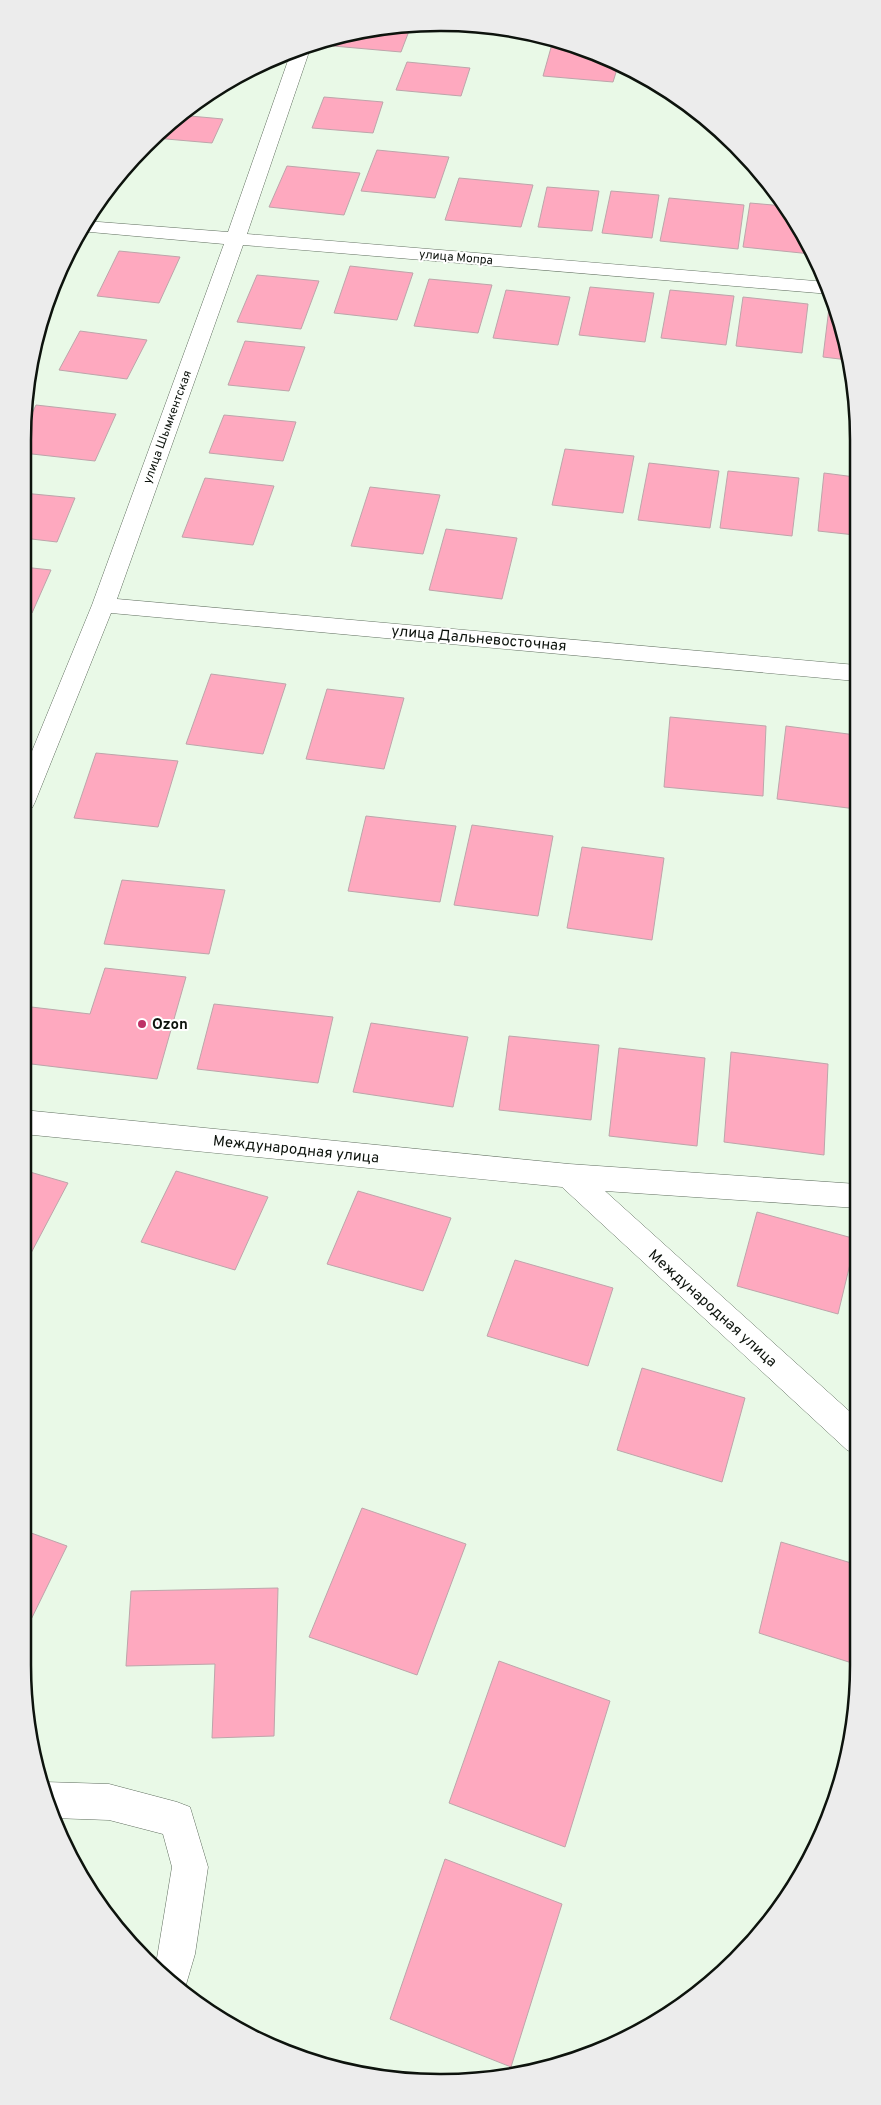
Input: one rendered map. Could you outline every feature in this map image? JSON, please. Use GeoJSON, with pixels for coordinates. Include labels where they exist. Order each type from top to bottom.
{"type":"FeatureCollection","features":[{"type":"Feature","properties":{"kind":"street","name":"улица Шымкентская"},"geometry":{"type":"LineString","coordinates":[[31,780],[103,606],[236,238],[298,57]]}},
{"type":"Feature","properties":{"kind":"street","name":"улица Мопра"},"geometry":{"type":"LineString","coordinates":[[92,227],[820,287]]}},
{"type":"Feature","properties":{"kind":"street","name":"улица Дальневосточная"},"geometry":{"type":"LineString","coordinates":[[103,606],[850,672]]}},
{"type":"Feature","properties":{"kind":"street","name":"Международная улица"},"geometry":{"type":"LineString","coordinates":[[31,1123],[569,1176],[850,1196]]}},
{"type":"Feature","properties":{"kind":"street","name":"Международная улица"},"geometry":{"type":"LineString","coordinates":[[569,1176],[850,1433]]}},
{"type":"Feature","properties":{"kind":"street"},"geometry":{"type":"LineString","coordinates":[[55,1800],[109,1802],[177,1820],[190,1867],[177,1954],[172,1973]]}},
{"type":"Feature","properties":{"kind":"building"},"geometry":{"type":"Polygon","coordinates":[[[408,33],[401,52],[333,46],[361,39],[408,33]]]}},
{"type":"Feature","properties":{"kind":"building"},"geometry":{"type":"Polygon","coordinates":[[[551,47],[617,71],[613,82],[543,76],[551,47]]]}},
{"type":"Feature","properties":{"kind":"building"},"geometry":{"type":"Polygon","coordinates":[[[407,62],[470,68],[461,96],[396,90],[407,62]]]}},
{"type":"Feature","properties":{"kind":"building"},"geometry":{"type":"Polygon","coordinates":[[[324,97],[383,102],[373,133],[312,128],[324,97]]]}},
{"type":"Feature","properties":{"kind":"building"},"geometry":{"type":"Polygon","coordinates":[[[191,116],[223,119],[212,143],[165,139],[191,116]]]}},
{"type":"Feature","properties":{"kind":"building"},"geometry":{"type":"Polygon","coordinates":[[[377,150],[449,157],[435,198],[361,191],[377,150]]]}},
{"type":"Feature","properties":{"kind":"building"},"geometry":{"type":"Polygon","coordinates":[[[287,166],[360,173],[344,215],[269,207],[287,166]]]}},
{"type":"Feature","properties":{"kind":"building"},"geometry":{"type":"Polygon","coordinates":[[[459,178],[533,185],[521,227],[445,220],[459,178]]]}},
{"type":"Feature","properties":{"kind":"building"},"geometry":{"type":"Polygon","coordinates":[[[547,187],[599,191],[592,231],[538,227],[547,187]]]}},
{"type":"Feature","properties":{"kind":"building"},"geometry":{"type":"Polygon","coordinates":[[[611,191],[659,195],[652,238],[602,233],[611,191]]]}},
{"type":"Feature","properties":{"kind":"building"},"geometry":{"type":"Polygon","coordinates":[[[669,198],[744,205],[738,249],[660,241],[669,198]]]}},
{"type":"Feature","properties":{"kind":"building"},"geometry":{"type":"Polygon","coordinates":[[[750,203],[775,205],[805,253],[743,247],[750,203]]]}},
{"type":"Feature","properties":{"kind":"building"},"geometry":{"type":"Polygon","coordinates":[[[119,251],[180,257],[159,303],[97,296],[119,251]]]}},
{"type":"Feature","properties":{"kind":"building"},"geometry":{"type":"Polygon","coordinates":[[[350,266],[413,273],[397,320],[334,313],[350,266]]]}},
{"type":"Feature","properties":{"kind":"building"},"geometry":{"type":"Polygon","coordinates":[[[257,275],[319,281],[301,329],[237,322],[257,275]]]}},
{"type":"Feature","properties":{"kind":"building"},"geometry":{"type":"Polygon","coordinates":[[[429,279],[492,285],[478,333],[414,326],[429,279]]]}},
{"type":"Feature","properties":{"kind":"building"},"geometry":{"type":"Polygon","coordinates":[[[590,287],[654,293],[645,342],[579,335],[590,287]]]}},
{"type":"Feature","properties":{"kind":"building"},"geometry":{"type":"Polygon","coordinates":[[[506,290],[570,297],[558,345],[493,338],[506,290]]]}},
{"type":"Feature","properties":{"kind":"building"},"geometry":{"type":"Polygon","coordinates":[[[670,290],[734,296],[726,345],[661,338],[670,290]]]}},
{"type":"Feature","properties":{"kind":"building"},"geometry":{"type":"Polygon","coordinates":[[[743,297],[808,304],[802,353],[736,346],[743,297]]]}},
{"type":"Feature","properties":{"kind":"building"},"geometry":{"type":"Polygon","coordinates":[[[829,311],[842,359],[823,357],[829,311]]]}},
{"type":"Feature","properties":{"kind":"building"},"geometry":{"type":"Polygon","coordinates":[[[80,331],[147,340],[127,379],[59,370],[80,331]]]}},
{"type":"Feature","properties":{"kind":"building"},"geometry":{"type":"Polygon","coordinates":[[[245,341],[305,347],[289,391],[228,385],[245,341]]]}},
{"type":"Feature","properties":{"kind":"building"},"geometry":{"type":"Polygon","coordinates":[[[36,405],[116,414],[95,461],[31,454],[32,413],[36,405]]]}},
{"type":"Feature","properties":{"kind":"building"},"geometry":{"type":"Polygon","coordinates":[[[224,415],[296,422],[283,461],[209,453],[224,415]]]}},
{"type":"Feature","properties":{"kind":"building"},"geometry":{"type":"Polygon","coordinates":[[[565,449],[634,456],[623,513],[552,505],[565,449]]]}},
{"type":"Feature","properties":{"kind":"building"},"geometry":{"type":"Polygon","coordinates":[[[649,463],[719,471],[710,528],[638,520],[649,463]]]}},
{"type":"Feature","properties":{"kind":"building"},"geometry":{"type":"Polygon","coordinates":[[[728,471],[799,478],[792,536],[720,528],[728,471]]]}},
{"type":"Feature","properties":{"kind":"building"},"geometry":{"type":"Polygon","coordinates":[[[824,473],[850,476],[850,534],[818,531],[824,473]]]}},
{"type":"Feature","properties":{"kind":"building"},"geometry":{"type":"Polygon","coordinates":[[[205,478],[274,486],[253,545],[182,537],[205,478]]]}},
{"type":"Feature","properties":{"kind":"building"},"geometry":{"type":"Polygon","coordinates":[[[370,487],[440,495],[423,554],[351,546],[370,487]]]}},
{"type":"Feature","properties":{"kind":"building"},"geometry":{"type":"Polygon","coordinates":[[[31,494],[75,498],[57,542],[31,539],[31,494]]]}},
{"type":"Feature","properties":{"kind":"building"},"geometry":{"type":"Polygon","coordinates":[[[446,529],[517,538],[502,599],[429,590],[446,529]]]}},
{"type":"Feature","properties":{"kind":"building"},"geometry":{"type":"Polygon","coordinates":[[[31,568],[51,570],[32,613],[31,568]]]}},
{"type":"Feature","properties":{"kind":"building"},"geometry":{"type":"Polygon","coordinates":[[[211,674],[286,684],[263,754],[186,744],[211,674]]]}},
{"type":"Feature","properties":{"kind":"building"},"geometry":{"type":"Polygon","coordinates":[[[327,689],[404,698],[384,769],[306,759],[327,689]]]}},
{"type":"Feature","properties":{"kind":"building"},"geometry":{"type":"Polygon","coordinates":[[[670,717],[766,726],[763,796],[664,787],[670,717]]]}},
{"type":"Feature","properties":{"kind":"building"},"geometry":{"type":"Polygon","coordinates":[[[786,726],[850,734],[850,808],[777,799],[786,726]]]}},
{"type":"Feature","properties":{"kind":"building"},"geometry":{"type":"Polygon","coordinates":[[[96,753],[178,761],[158,827],[74,818],[96,753]]]}},
{"type":"Feature","properties":{"kind":"building"},"geometry":{"type":"Polygon","coordinates":[[[366,816],[456,826],[440,902],[348,891],[366,816]]]}},
{"type":"Feature","properties":{"kind":"building"},"geometry":{"type":"Polygon","coordinates":[[[472,825],[553,836],[538,916],[454,905],[472,825]]]}},
{"type":"Feature","properties":{"kind":"building"},"geometry":{"type":"Polygon","coordinates":[[[582,847],[664,858],[652,940],[567,928],[582,847]]]}},
{"type":"Feature","properties":{"kind":"building"},"geometry":{"type":"Polygon","coordinates":[[[122,880],[225,890],[209,954],[104,944],[122,880]]]}},
{"type":"Feature","properties":{"kind":"building"},"geometry":{"type":"Polygon","coordinates":[[[105,968],[186,977],[157,1079],[31,1064],[31,1007],[90,1014],[105,968]]]}},
{"type":"Feature","properties":{"kind":"building"},"geometry":{"type":"Polygon","coordinates":[[[214,1004],[333,1017],[318,1083],[197,1069],[214,1004]]]}},
{"type":"Feature","properties":{"kind":"building"},"geometry":{"type":"Polygon","coordinates":[[[371,1023],[468,1037],[453,1107],[353,1092],[371,1023]]]}},
{"type":"Feature","properties":{"kind":"building"},"geometry":{"type":"Polygon","coordinates":[[[509,1036],[599,1045],[591,1120],[499,1110],[509,1036]]]}},
{"type":"Feature","properties":{"kind":"building"},"geometry":{"type":"Polygon","coordinates":[[[619,1048],[705,1058],[697,1146],[609,1136],[619,1048]]]}},
{"type":"Feature","properties":{"kind":"building"},"geometry":{"type":"Polygon","coordinates":[[[731,1052],[828,1064],[824,1155],[724,1142],[731,1052]]]}},
{"type":"Feature","properties":{"kind":"building"},"geometry":{"type":"Polygon","coordinates":[[[176,1171],[268,1197],[235,1270],[141,1242],[176,1171]]]}},
{"type":"Feature","properties":{"kind":"building"},"geometry":{"type":"Polygon","coordinates":[[[31,1172],[68,1183],[31,1253],[31,1172]]]}},
{"type":"Feature","properties":{"kind":"building"},"geometry":{"type":"Polygon","coordinates":[[[358,1191],[451,1218],[423,1291],[327,1264],[358,1191]]]}},
{"type":"Feature","properties":{"kind":"building"},"geometry":{"type":"Polygon","coordinates":[[[757,1212],[850,1237],[850,1264],[838,1314],[737,1286],[757,1212]]]}},
{"type":"Feature","properties":{"kind":"building"},"geometry":{"type":"Polygon","coordinates":[[[515,1260],[613,1288],[588,1366],[487,1336],[515,1260]]]}},
{"type":"Feature","properties":{"kind":"building"},"geometry":{"type":"Polygon","coordinates":[[[642,1368],[745,1398],[722,1482],[617,1450],[642,1368]]]}},
{"type":"Feature","properties":{"kind":"building"},"geometry":{"type":"Polygon","coordinates":[[[362,1508],[466,1544],[417,1675],[309,1637],[362,1508]]]}},
{"type":"Feature","properties":{"kind":"building"},"geometry":{"type":"Polygon","coordinates":[[[31,1533],[67,1546],[31,1620],[31,1533]]]}},
{"type":"Feature","properties":{"kind":"building"},"geometry":{"type":"Polygon","coordinates":[[[781,1542],[850,1563],[850,1662],[759,1633],[781,1542]]]}},
{"type":"Feature","properties":{"kind":"building"},"geometry":{"type":"Polygon","coordinates":[[[278,1588],[274,1736],[212,1738],[215,1664],[126,1666],[131,1591],[278,1588]]]}},
{"type":"Feature","properties":{"kind":"building"},"geometry":{"type":"Polygon","coordinates":[[[499,1661],[610,1701],[565,1847],[449,1803],[499,1661]]]}},
{"type":"Feature","properties":{"kind":"building"},"geometry":{"type":"Polygon","coordinates":[[[445,1859],[562,1904],[511,2067],[390,2019],[445,1859]]]}},
{"type":"Feature","properties":{"kind":"place","name":"Ozon"},"geometry":{"type":"Point","coordinates":[142,1024]}}]}
